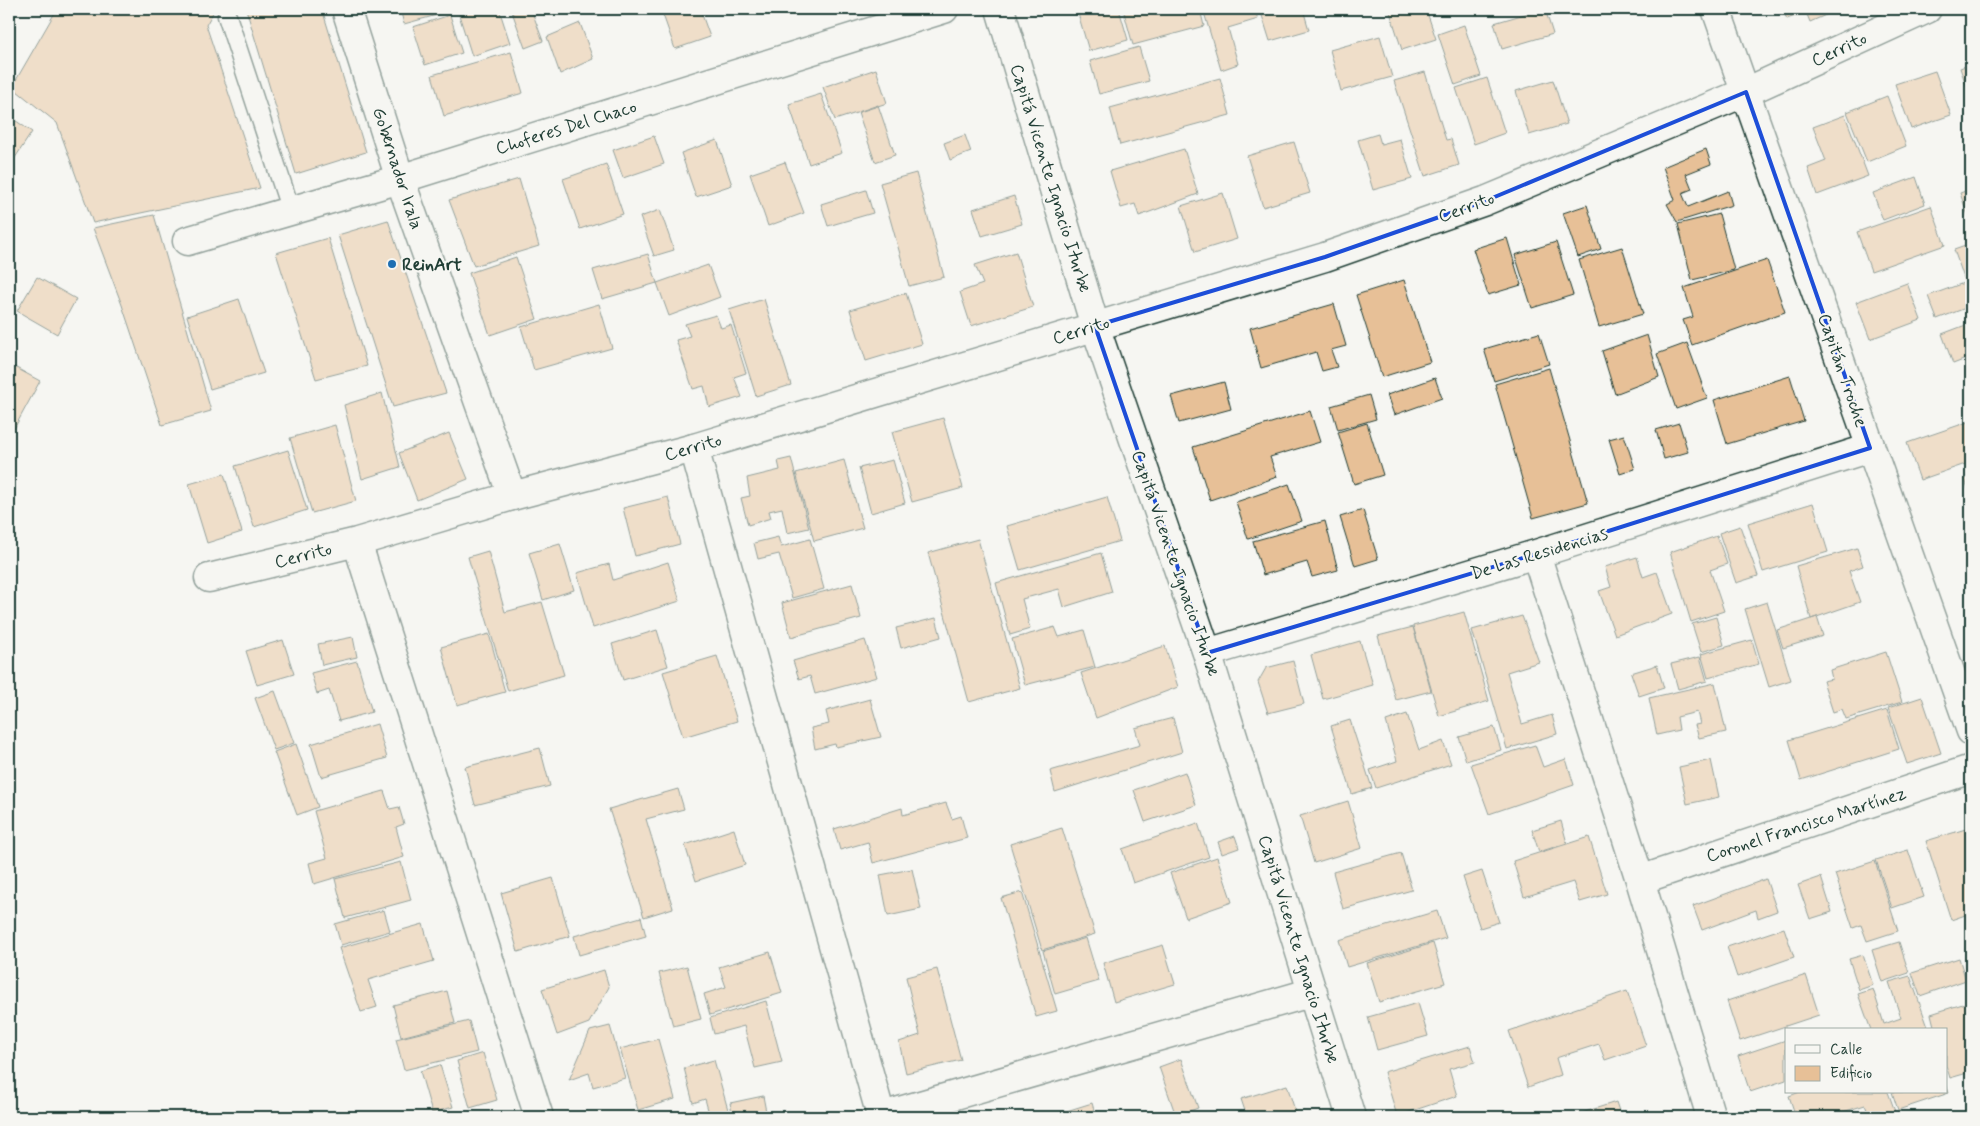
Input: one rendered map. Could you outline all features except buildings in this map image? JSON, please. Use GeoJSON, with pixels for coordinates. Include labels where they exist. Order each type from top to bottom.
{"type":"FeatureCollection","features":[{"type":"Feature","properties":{"kind":"street","name":"Gobernador Irala"},"geometry":{"type":"LineString","coordinates":[[346,9],[400,179],[512,496]]}},
{"type":"Feature","properties":{"kind":"street","name":"Choferes Del Chaco"},"geometry":{"type":"LineString","coordinates":[[187,241],[400,179],[944,9]]}},
{"type":"Feature","properties":{"kind":"street","name":"Capitá Vicente Ignacio Iturbe"},"geometry":{"type":"LineString","coordinates":[[1000,9],[1096,326],[1207,653],[1351,1117]]}},
{"type":"Feature","properties":{"kind":"street","name":"Capitán Troche"},"geometry":{"type":"LineString","coordinates":[[1716,9],[1971,731]]}},
{"type":"Feature","properties":{"kind":"street","name":"Cerrito"},"geometry":{"type":"LineString","coordinates":[[209,578],[357,542],[512,496],[694,448],[1325,257],[1486,200],[1746,92],[1927,9]]}},
{"type":"Feature","properties":{"kind":"street"},"geometry":{"type":"LineString","coordinates":[[694,448],[880,1117],[1313,992]]}},
{"type":"Feature","properties":{"kind":"street","name":"De Las Residencias"},"geometry":{"type":"LineString","coordinates":[[1207,653],[1536,554],[1870,448]]}},
{"type":"Feature","properties":{"kind":"street"},"geometry":{"type":"LineString","coordinates":[[357,542],[539,1117]]}},
{"type":"Feature","properties":{"kind":"street"},"geometry":{"type":"LineString","coordinates":[[1536,554],[1640,880],[1711,1117]]}},
{"type":"Feature","properties":{"kind":"street","name":"Coronel Francisco Martínez"},"geometry":{"type":"LineString","coordinates":[[1640,880],[1971,769]]}},
{"type":"Feature","properties":{"kind":"lane"},"geometry":{"type":"LineString","coordinates":[[227,16],[291,211]]}},
{"type":"Feature","properties":{"kind":"highlighted area"},"geometry":{"type":"Polygon","coordinates":[[[1746,92],[1870,448],[1536,554],[1207,653],[1095,326],[1325,257],[1485,201],[1746,92]]]}},
{"type":"Feature","properties":{"kind":"place","name":"ReinArt"},"geometry":{"type":"Point","coordinates":[392,264]}}]}
